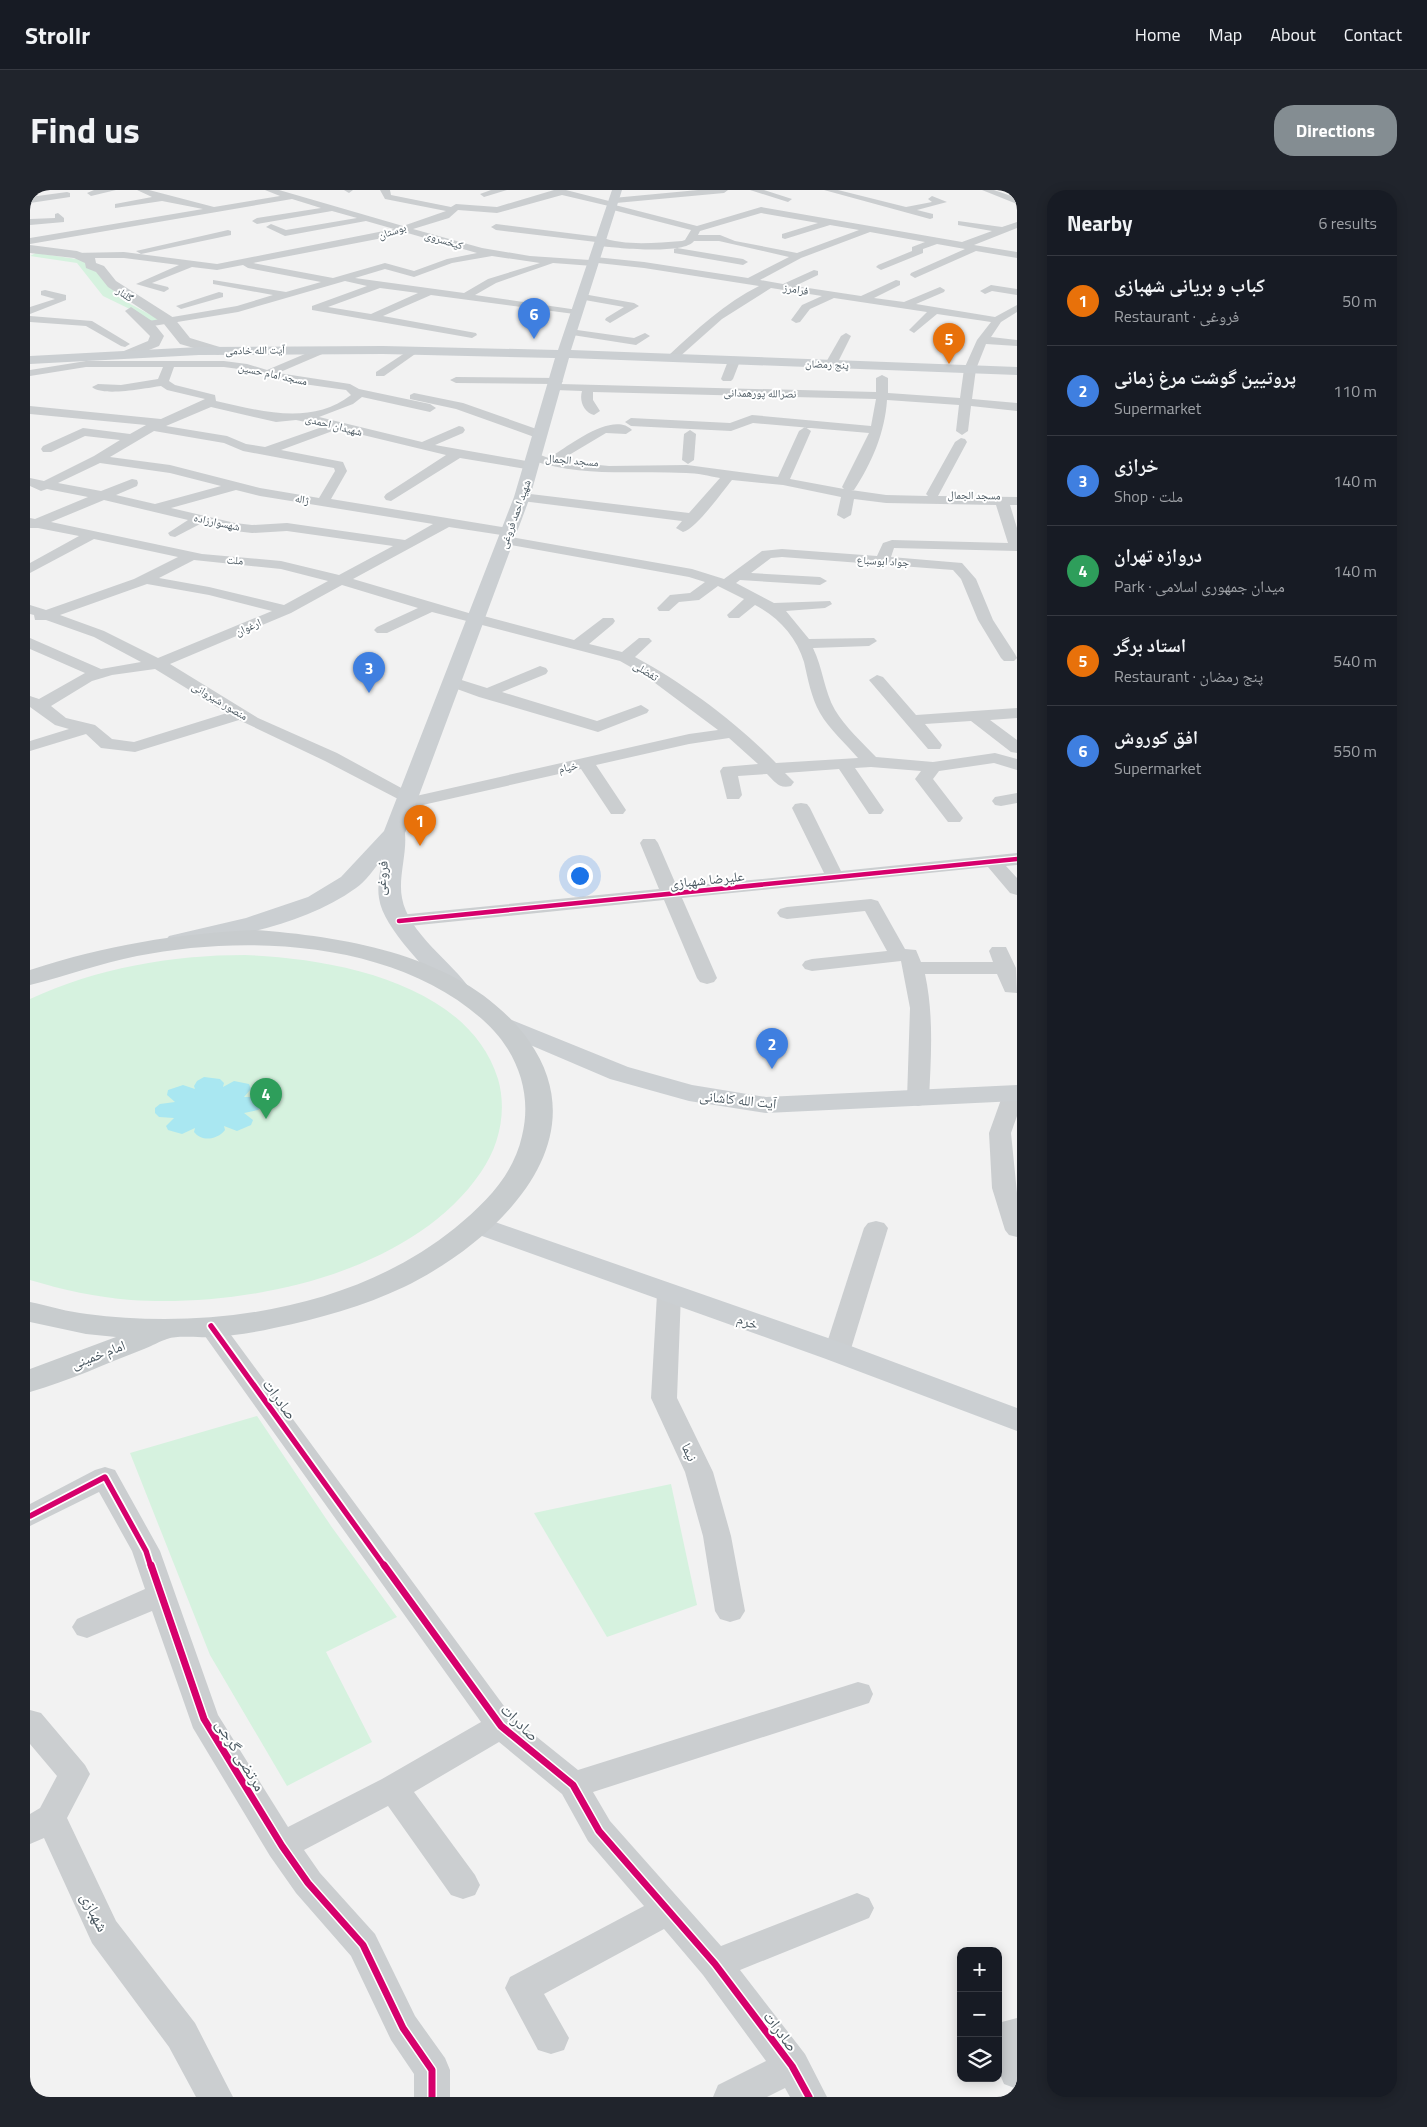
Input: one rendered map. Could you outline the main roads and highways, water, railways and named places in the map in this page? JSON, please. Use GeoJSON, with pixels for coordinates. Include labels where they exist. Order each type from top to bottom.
{"type":"FeatureCollection","features":[{"type":"Feature","properties":{"kind":"main road","name":"شهید احمد فروغی"},"geometry":{"type":"LineString","coordinates":[[394,833],[522,498],[534,462],[562,359],[613,200]]}},
{"type":"Feature","properties":{"kind":"main road","name":"آیت الله خادمی"},"geometry":{"type":"LineString","coordinates":[[30,360],[69,362],[129,353],[218,351],[414,350],[509,352]]}},
{"type":"Feature","properties":{"kind":"main road"},"geometry":{"type":"LineString","coordinates":[[509,352],[538,358],[562,359]]}},
{"type":"Feature","properties":{"kind":"main road"},"geometry":{"type":"LineString","coordinates":[[509,352],[562,359]]}},
{"type":"Feature","properties":{"kind":"main road","name":"پنج رمضان"},"geometry":{"type":"LineString","coordinates":[[562,359],[574,361],[608,356],[681,357],[734,361],[1017,371]]}},
{"type":"Feature","properties":{"kind":"main road","name":"پنج رمضان"},"geometry":{"type":"LineString","coordinates":[[562,359],[637,356]]}},
{"type":"Feature","properties":{"kind":"main road","name":"فروغی"},"geometry":{"type":"LineString","coordinates":[[171,942],[253,924],[316,902],[352,878],[394,833]]}},
{"type":"Feature","properties":{"kind":"main road","name":"فروغی"},"geometry":{"type":"LineString","coordinates":[[394,833],[394,869],[390,885],[390,901],[399,921],[459,990]]}},
{"type":"Feature","properties":{"kind":"main road"},"geometry":{"type":"LineString","coordinates":[[352,878],[356,882],[371,887],[390,885]]}},
{"type":"Feature","properties":{"kind":"main road"},"geometry":{"type":"LineString","coordinates":[[30,978],[99,956],[171,942],[228,938],[263,938],[340,947],[404,964],[459,990],[482,1006],[502,1024],[518,1043],[529,1064],[537,1086],[540,1109],[537,1132],[530,1156],[518,1179],[500,1203],[478,1225],[450,1247],[419,1266],[383,1284],[344,1299],[257,1321],[211,1326],[166,1328],[120,1327],[76,1322],[30,1312]]}},
{"type":"Feature","properties":{"kind":"main road","name":"آیت الله کاشانی"},"geometry":{"type":"LineString","coordinates":[[502,1024],[618,1073],[689,1093],[766,1105],[1015,1094]]}},
{"type":"Feature","properties":{"kind":"main road","name":"خرم"},"geometry":{"type":"LineString","coordinates":[[478,1225],[837,1352],[1017,1420]]}},
{"type":"Feature","properties":{"kind":"main road","name":"امام خمینی"},"geometry":{"type":"LineString","coordinates":[[30,1381],[166,1328]]}},
{"type":"Feature","properties":{"kind":"water"},"geometry":{"type":"Polygon","coordinates":[[[204,1077],[220,1079],[224,1083],[223,1087],[234,1081],[249,1084],[251,1089],[244,1097],[257,1097],[262,1101],[263,1106],[258,1110],[244,1113],[253,1120],[251,1125],[237,1131],[224,1126],[225,1130],[222,1133],[210,1139],[197,1135],[194,1132],[195,1128],[182,1134],[168,1130],[166,1126],[174,1118],[159,1117],[155,1113],[155,1108],[160,1104],[175,1102],[167,1095],[168,1090],[183,1085],[195,1089],[194,1086],[197,1081],[204,1077]]]}},
{"type":"Feature","properties":{"kind":"place","name":"افق کوروش"},"geometry":{"type":"Point","coordinates":[534,339]}},
{"type":"Feature","properties":{"kind":"place","name":"استاد برگر"},"geometry":{"type":"Point","coordinates":[949,364]}},
{"type":"Feature","properties":{"kind":"place","name":"خرازی"},"geometry":{"type":"Point","coordinates":[369,693]}},
{"type":"Feature","properties":{"kind":"place","name":"کباب و بریانی شهبازی"},"geometry":{"type":"Point","coordinates":[420,846]}},
{"type":"Feature","properties":{"kind":"place","name":"پروتیین گوشت مرغ زمانی"},"geometry":{"type":"Point","coordinates":[772,1069]}},
{"type":"Feature","properties":{"kind":"place","name":"دروازه تهران"},"geometry":{"type":"Point","coordinates":[266,1119]}}]}
